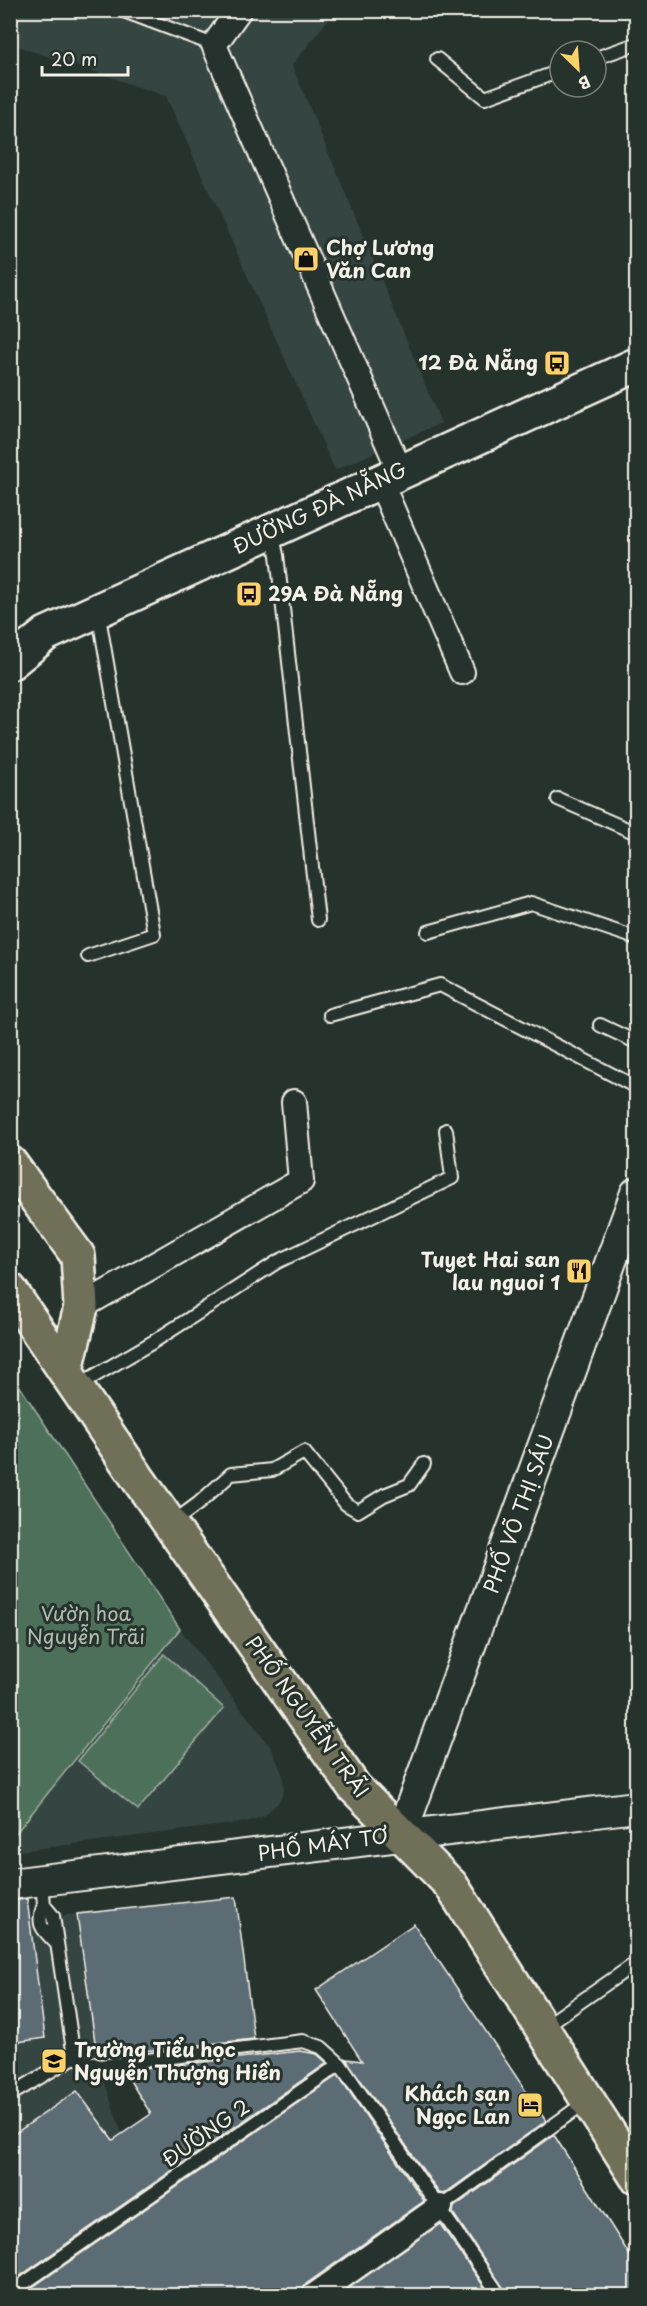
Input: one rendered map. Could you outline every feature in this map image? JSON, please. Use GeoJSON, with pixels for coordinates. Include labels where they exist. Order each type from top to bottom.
{"type":"FeatureCollection","features":[{"type":"Feature","properties":{"kind":"main road","name":"ĐƯỜNG ĐÀ NẴNG"},"geometry":{"type":"LineString","coordinates":[[10,663],[46,634],[636,365]]}},
{"type":"Feature","properties":{"kind":"main road"},"geometry":{"type":"LineString","coordinates":[[10,1163],[78,1256],[81,1307],[72,1378]]}},
{"type":"Feature","properties":{"kind":"main road","name":"PHỐ NGUYỄN TRÃI"},"geometry":{"type":"LineString","coordinates":[[10,1290],[354,1787],[451,1885],[636,2176]]}},
{"type":"Feature","properties":{"kind":"street"},"geometry":{"type":"LineString","coordinates":[[239,10],[214,45],[390,476],[462,672]]}},
{"type":"Feature","properties":{"kind":"street"},"geometry":{"type":"LineString","coordinates":[[81,1307],[301,1181],[294,1102]]}},
{"type":"Feature","properties":{"kind":"street","name":"PHỐ VÕ THỊ SÁU"},"geometry":{"type":"LineString","coordinates":[[401,1834],[636,1192]]}},
{"type":"Feature","properties":{"kind":"street","name":"PHỐ MÁY TƠ"},"geometry":{"type":"LineString","coordinates":[[10,1884],[43,1892],[266,1853],[401,1834],[636,1808]]}},
{"type":"Feature","properties":{"kind":"street"},"geometry":{"type":"LineString","coordinates":[[314,2295],[440,2207]]}},
{"type":"Feature","properties":{"kind":"lane"},"geometry":{"type":"LineString","coordinates":[[121,10],[214,45]]}},
{"type":"Feature","properties":{"kind":"lane"},"geometry":{"type":"LineString","coordinates":[[608,54],[636,44]]}},
{"type":"Feature","properties":{"kind":"lane"},"geometry":{"type":"LineString","coordinates":[[437,59],[485,98],[548,75]]}},
{"type":"Feature","properties":{"kind":"lane"},"geometry":{"type":"LineString","coordinates":[[272,531],[277,555],[318,920]]}},
{"type":"Feature","properties":{"kind":"lane"},"geometry":{"type":"LineString","coordinates":[[88,956],[154,934],[98,610]]}},
{"type":"Feature","properties":{"kind":"lane"},"geometry":{"type":"LineString","coordinates":[[558,799],[636,833]]}},
{"type":"Feature","properties":{"kind":"lane"},"geometry":{"type":"LineString","coordinates":[[428,932],[531,903],[636,939]]}},
{"type":"Feature","properties":{"kind":"lane"},"geometry":{"type":"LineString","coordinates":[[330,1015],[440,985],[636,1087]]}},
{"type":"Feature","properties":{"kind":"lane"},"geometry":{"type":"LineString","coordinates":[[600,1025],[636,1042]]}},
{"type":"Feature","properties":{"kind":"lane"},"geometry":{"type":"LineString","coordinates":[[72,1378],[153,1342],[277,1262],[452,1178],[446,1131]]}},
{"type":"Feature","properties":{"kind":"lane"},"geometry":{"type":"LineString","coordinates":[[171,1524],[231,1474],[272,1470],[304,1452],[346,1504],[358,1511],[384,1495],[409,1485],[424,1464]]}},
{"type":"Feature","properties":{"kind":"lane"},"geometry":{"type":"LineString","coordinates":[[43,1892],[53,1916],[74,2057]]}},
{"type":"Feature","properties":{"kind":"lane"},"geometry":{"type":"LineString","coordinates":[[542,2028],[636,1962]]}},
{"type":"Feature","properties":{"kind":"lane"},"geometry":{"type":"LineString","coordinates":[[74,2057],[99,2066],[303,2041],[321,2047],[339,2064],[500,2295]]}},
{"type":"Feature","properties":{"kind":"lane"},"geometry":{"type":"LineString","coordinates":[[10,2095],[74,2057]]}},
{"type":"Feature","properties":{"kind":"lane","name":"ĐƯỜNG 2"},"geometry":{"type":"LineString","coordinates":[[10,2293],[339,2064]]}},
{"type":"Feature","properties":{"kind":"lane"},"geometry":{"type":"LineString","coordinates":[[440,2207],[589,2100]]}},
{"type":"Feature","properties":{"kind":"shaded area","name":"Chợ Lương Văn Can"},"geometry":{"type":"Polygon","coordinates":[[[11,11],[335,11],[292,65],[441,423],[335,470],[166,96],[11,44],[11,11]]]}},
{"type":"Feature","properties":{"kind":"shaded area"},"geometry":{"type":"Polygon","coordinates":[[[180,1629],[272,1749],[283,1776],[284,1791],[278,1803],[264,1816],[247,1822],[11,1852],[10,1839],[180,1629]]]}},
{"type":"Feature","properties":{"kind":"shaded area","name":"Trường Tiểu học Nguyễn Thượng Hiền"},"geometry":{"type":"Polygon","coordinates":[[[77,1914],[99,2066],[122,2134],[10,2211],[10,1964],[18,1919],[77,1914]]]}},
{"type":"Feature","properties":{"kind":"green space","name":"Vườn hoa Nguyễn Trãi"},"geometry":{"type":"Polygon","coordinates":[[[11,1373],[180,1629],[11,1839],[11,1373]]]}},
{"type":"Feature","properties":{"kind":"green space"},"geometry":{"type":"Polygon","coordinates":[[[164,1654],[224,1708],[138,1810],[78,1761],[164,1654]]]}},
{"type":"Feature","properties":{"kind":"building"},"geometry":{"type":"Polygon","coordinates":[[[236,1897],[254,2039],[97,2056],[77,1914],[236,1897]]]}},
{"type":"Feature","properties":{"kind":"building"},"geometry":{"type":"Polygon","coordinates":[[[27,1899],[45,2038],[10,2043],[10,1901],[27,1899]]]}},
{"type":"Feature","properties":{"kind":"building"},"geometry":{"type":"Polygon","coordinates":[[[414,1924],[546,2121],[444,2194],[439,2193],[346,2059],[362,2061],[316,1990],[414,1924]]]}},
{"type":"Feature","properties":{"kind":"building"},"geometry":{"type":"Polygon","coordinates":[[[300,2051],[317,2054],[327,2063],[10,2283],[10,2137],[77,2091],[113,2140],[151,2114],[124,2071],[300,2051]]]}},
{"type":"Feature","properties":{"kind":"building"},"geometry":{"type":"Polygon","coordinates":[[[338,2075],[424,2201],[306,2284],[300,2295],[21,2295],[338,2075]]]}},
{"type":"Feature","properties":{"kind":"building"},"geometry":{"type":"Polygon","coordinates":[[[554,2135],[636,2265],[636,2295],[508,2295],[453,2213],[454,2207],[554,2135]]]}},
{"type":"Feature","properties":{"kind":"building"},"geometry":{"type":"Polygon","coordinates":[[[440,2224],[490,2295],[339,2295],[440,2224]]]}},
{"type":"Feature","properties":{"kind":"place","name":"Chợ Lương Văn Can"},"geometry":{"type":"Point","coordinates":[306,259]}},
{"type":"Feature","properties":{"kind":"place","name":"12 Đà Nẵng"},"geometry":{"type":"Point","coordinates":[557,363]}},
{"type":"Feature","properties":{"kind":"place","name":"29A Đà Nẵng"},"geometry":{"type":"Point","coordinates":[249,594]}},
{"type":"Feature","properties":{"kind":"place","name":"Tuyet Hai san lau nguoi 1"},"geometry":{"type":"Point","coordinates":[579,1271]}},
{"type":"Feature","properties":{"kind":"place","name":"Trường Tiểu học Nguyễn Thượng Hiền"},"geometry":{"type":"Point","coordinates":[54,2061]}},
{"type":"Feature","properties":{"kind":"place","name":"Khách sạn Ngọc Lan"},"geometry":{"type":"Point","coordinates":[530,2105]}}]}
